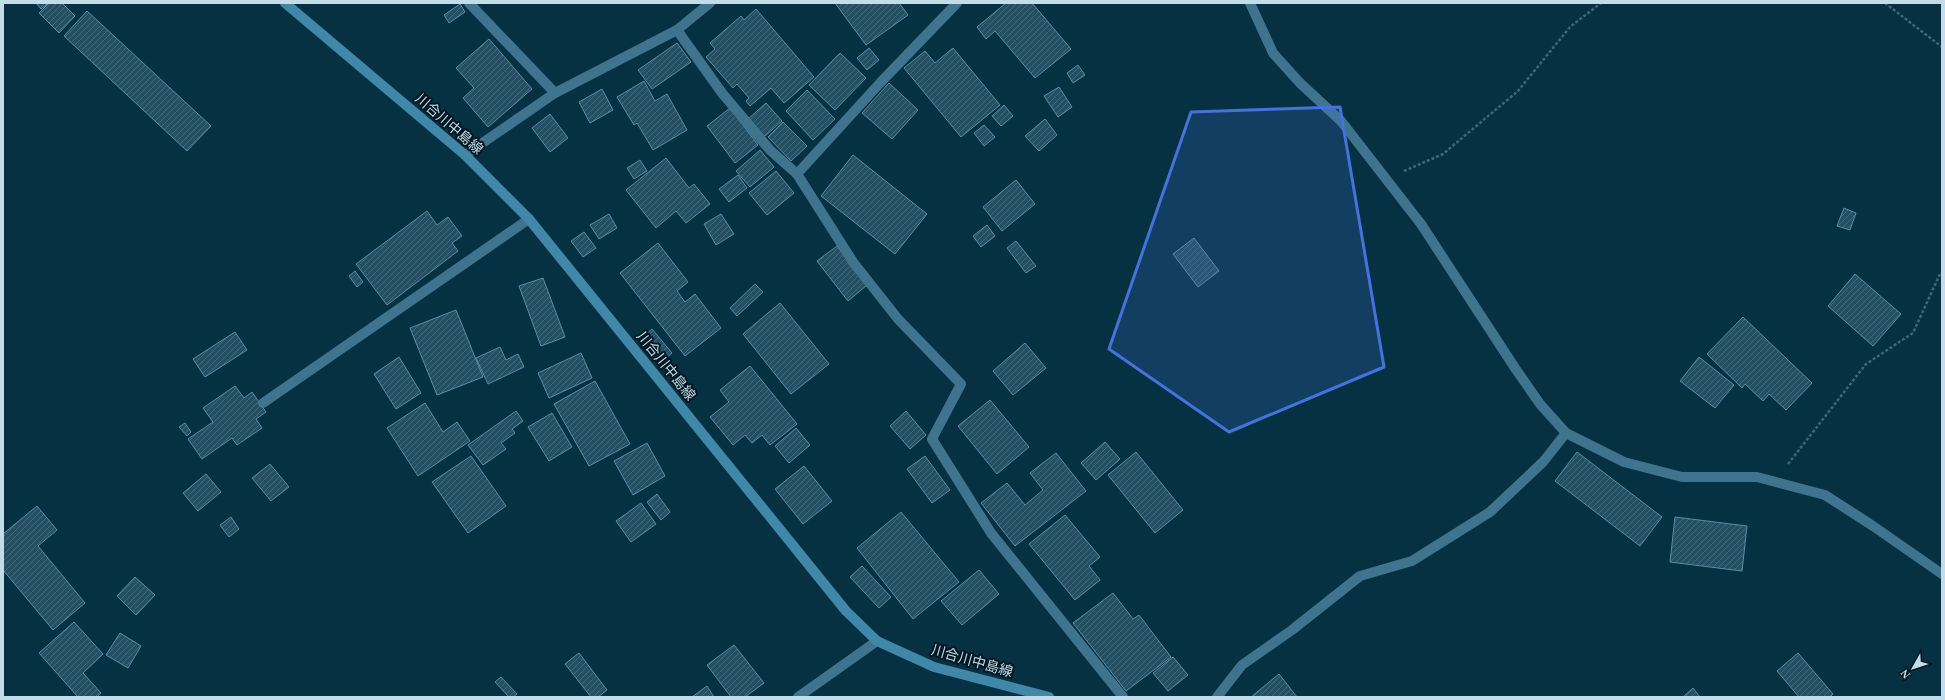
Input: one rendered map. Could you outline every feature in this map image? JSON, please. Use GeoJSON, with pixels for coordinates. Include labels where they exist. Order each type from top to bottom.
{"type":"FeatureCollection","features":[{"type":"Feature","properties":{"kind":"main road","name":"川合川中島線"},"geometry":{"type":"LineString","coordinates":[[285,3],[465,155],[529,219],[846,610],[877,641],[934,668],[1048,697]]}},
{"type":"Feature","properties":{"kind":"street"},"geometry":{"type":"LineString","coordinates":[[468,3],[555,94]]}},
{"type":"Feature","properties":{"kind":"street"},"geometry":{"type":"LineString","coordinates":[[465,155],[555,94],[677,30],[710,3]]}},
{"type":"Feature","properties":{"kind":"street"},"geometry":{"type":"LineString","coordinates":[[797,174],[885,77],[957,3]]}},
{"type":"Feature","properties":{"kind":"street"},"geometry":{"type":"LineString","coordinates":[[1250,3],[1273,53],[1300,83],[1340,121],[1421,224],[1540,404],[1566,433],[1624,462],[1682,477],[1757,477],[1825,495],[1942,574]]}},
{"type":"Feature","properties":{"kind":"street"},"geometry":{"type":"LineString","coordinates":[[677,30],[722,92],[770,150],[797,174],[857,268],[898,319],[961,384],[932,439],[991,533],[1124,697]]}},
{"type":"Feature","properties":{"kind":"street"},"geometry":{"type":"LineString","coordinates":[[263,403],[529,219]]}},
{"type":"Feature","properties":{"kind":"street"},"geometry":{"type":"LineString","coordinates":[[1217,697],[1242,665],[1292,630],[1360,576],[1412,561],[1490,512],[1543,462],[1566,433]]}},
{"type":"Feature","properties":{"kind":"street"},"geometry":{"type":"LineString","coordinates":[[798,697],[877,641]]}},
{"type":"Feature","properties":{"kind":"path"},"geometry":{"type":"LineString","coordinates":[[1386,179],[1443,154],[1518,91],[1570,27],[1601,3]]}},
{"type":"Feature","properties":{"kind":"path"},"geometry":{"type":"LineString","coordinates":[[1885,3],[1942,47]]}},
{"type":"Feature","properties":{"kind":"path"},"geometry":{"type":"LineString","coordinates":[[1774,482],[1866,364],[1913,333],[1939,276],[1942,273]]}},
{"type":"Feature","properties":{"kind":"highlighted area"},"geometry":{"type":"Polygon","coordinates":[[[1340,107],[1384,367],[1229,432],[1109,349],[1191,112],[1340,107]]]}},
{"type":"Feature","properties":{"kind":"building"},"geometry":{"type":"Polygon","coordinates":[[[36,3],[46,3],[47,4],[41,9],[36,3]]]}},
{"type":"Feature","properties":{"kind":"building"},"geometry":{"type":"Polygon","coordinates":[[[49,3],[62,3],[75,16],[59,33],[39,13],[49,3]]]}},
{"type":"Feature","properties":{"kind":"building"},"geometry":{"type":"Polygon","coordinates":[[[835,3],[899,3],[908,15],[866,45],[835,3]]]}},
{"type":"Feature","properties":{"kind":"building"},"geometry":{"type":"Polygon","coordinates":[[[1006,3],[1032,3],[1071,49],[1035,78],[995,31],[986,39],[977,27],[1006,3]]]}},
{"type":"Feature","properties":{"kind":"building"},"geometry":{"type":"Polygon","coordinates":[[[460,4],[465,12],[449,23],[444,15],[460,4]]]}},
{"type":"Feature","properties":{"kind":"building"},"geometry":{"type":"Polygon","coordinates":[[[756,9],[814,77],[784,103],[771,88],[750,106],[746,101],[749,98],[737,84],[733,88],[706,57],[715,49],[710,43],[741,16],[744,20],[756,9]]]}},
{"type":"Feature","properties":{"kind":"building"},"geometry":{"type":"Polygon","coordinates":[[[87,11],[211,126],[187,151],[64,36],[87,11]]]}},
{"type":"Feature","properties":{"kind":"building"},"geometry":{"type":"Polygon","coordinates":[[[489,39],[532,89],[488,127],[463,98],[474,88],[456,68],[489,39]]]}},
{"type":"Feature","properties":{"kind":"building"},"geometry":{"type":"Polygon","coordinates":[[[677,43],[691,62],[652,89],[638,70],[677,43]]]}},
{"type":"Feature","properties":{"kind":"building"},"geometry":{"type":"Polygon","coordinates":[[[869,48],[879,60],[867,70],[857,58],[869,48]]]}},
{"type":"Feature","properties":{"kind":"building"},"geometry":{"type":"Polygon","coordinates":[[[953,48],[1000,105],[961,137],[904,68],[925,51],[935,63],[953,48]]]}},
{"type":"Feature","properties":{"kind":"building"},"geometry":{"type":"Polygon","coordinates":[[[840,53],[866,78],[835,110],[809,85],[840,53]]]}},
{"type":"Feature","properties":{"kind":"building"},"geometry":{"type":"Polygon","coordinates":[[[1078,65],[1085,75],[1073,83],[1067,73],[1078,65]]]}},
{"type":"Feature","properties":{"kind":"building"},"geometry":{"type":"Polygon","coordinates":[[[644,81],[655,101],[667,94],[687,130],[653,150],[637,123],[634,125],[617,97],[644,81]]]}},
{"type":"Feature","properties":{"kind":"building"},"geometry":{"type":"Polygon","coordinates":[[[889,83],[918,110],[892,139],[862,113],[889,83]]]}},
{"type":"Feature","properties":{"kind":"building"},"geometry":{"type":"Polygon","coordinates":[[[1059,87],[1072,107],[1058,117],[1044,96],[1059,87]]]}},
{"type":"Feature","properties":{"kind":"building"},"geometry":{"type":"Polygon","coordinates":[[[602,89],[613,110],[590,123],[579,102],[602,89]]]}},
{"type":"Feature","properties":{"kind":"building"},"geometry":{"type":"Polygon","coordinates":[[[807,90],[835,119],[813,140],[786,111],[807,90]]]}},
{"type":"Feature","properties":{"kind":"building"},"geometry":{"type":"Polygon","coordinates":[[[766,103],[782,121],[764,137],[748,119],[766,103]]]}},
{"type":"Feature","properties":{"kind":"building"},"geometry":{"type":"Polygon","coordinates":[[[1004,105],[1013,116],[1001,126],[992,116],[1004,105]]]}},
{"type":"Feature","properties":{"kind":"building"},"geometry":{"type":"Polygon","coordinates":[[[730,108],[758,145],[735,163],[707,126],[730,108]]]}},
{"type":"Feature","properties":{"kind":"building"},"geometry":{"type":"Polygon","coordinates":[[[550,114],[568,138],[550,152],[532,128],[550,114]]]}},
{"type":"Feature","properties":{"kind":"building"},"geometry":{"type":"Polygon","coordinates":[[[1045,119],[1057,135],[1039,151],[1025,136],[1045,119]]]}},
{"type":"Feature","properties":{"kind":"building"},"geometry":{"type":"Polygon","coordinates":[[[783,122],[807,146],[791,161],[768,137],[783,122]]]}},
{"type":"Feature","properties":{"kind":"building"},"geometry":{"type":"Polygon","coordinates":[[[984,125],[995,137],[984,146],[974,133],[984,125]]]}},
{"type":"Feature","properties":{"kind":"building"},"geometry":{"type":"Polygon","coordinates":[[[760,150],[774,167],[750,187],[736,171],[760,150]]]}},
{"type":"Feature","properties":{"kind":"building"},"geometry":{"type":"Polygon","coordinates":[[[853,155],[927,214],[895,254],[821,196],[853,155]]]}},
{"type":"Feature","properties":{"kind":"building"},"geometry":{"type":"Polygon","coordinates":[[[666,158],[689,188],[694,184],[710,204],[686,223],[676,211],[656,228],[626,190],[666,158]]]}},
{"type":"Feature","properties":{"kind":"building"},"geometry":{"type":"Polygon","coordinates":[[[640,160],[647,171],[634,179],[627,168],[640,160]]]}},
{"type":"Feature","properties":{"kind":"building"},"geometry":{"type":"Polygon","coordinates":[[[776,171],[794,193],[767,215],[749,193],[776,171]]]}},
{"type":"Feature","properties":{"kind":"building"},"geometry":{"type":"Polygon","coordinates":[[[738,175],[747,188],[729,202],[719,189],[738,175]]]}},
{"type":"Feature","properties":{"kind":"building"},"geometry":{"type":"Polygon","coordinates":[[[1016,180],[1035,204],[1002,231],[983,207],[1016,180]]]}},
{"type":"Feature","properties":{"kind":"building"},"geometry":{"type":"Polygon","coordinates":[[[1844,208],[1856,213],[1850,230],[1837,226],[1844,208]]]}},
{"type":"Feature","properties":{"kind":"building"},"geometry":{"type":"Polygon","coordinates":[[[427,211],[437,225],[448,217],[462,236],[452,243],[458,251],[387,305],[356,264],[427,211]]]}},
{"type":"Feature","properties":{"kind":"building"},"geometry":{"type":"Polygon","coordinates":[[[609,214],[617,228],[599,239],[590,225],[609,214]]]}},
{"type":"Feature","properties":{"kind":"building"},"geometry":{"type":"Polygon","coordinates":[[[721,214],[734,234],[716,245],[704,224],[721,214]]]}},
{"type":"Feature","properties":{"kind":"building"},"geometry":{"type":"Polygon","coordinates":[[[987,225],[995,236],[981,247],[973,236],[987,225]]]}},
{"type":"Feature","properties":{"kind":"building"},"geometry":{"type":"Polygon","coordinates":[[[584,232],[596,248],[583,257],[571,241],[584,232]]]}},
{"type":"Feature","properties":{"kind":"building"},"geometry":{"type":"Polygon","coordinates":[[[1194,238],[1219,271],[1198,287],[1173,254],[1194,238]]]}},
{"type":"Feature","properties":{"kind":"building"},"geometry":{"type":"Polygon","coordinates":[[[1016,241],[1036,266],[1026,273],[1007,248],[1016,241]]]}},
{"type":"Feature","properties":{"kind":"building"},"geometry":{"type":"Polygon","coordinates":[[[658,243],[688,282],[677,291],[685,302],[695,294],[721,328],[685,356],[620,273],[658,243]]]}},
{"type":"Feature","properties":{"kind":"building"},"geometry":{"type":"Polygon","coordinates":[[[837,246],[867,285],[848,301],[817,261],[837,246]]]}},
{"type":"Feature","properties":{"kind":"building"},"geometry":{"type":"Polygon","coordinates":[[[355,271],[363,282],[357,287],[349,276],[355,271]]]}},
{"type":"Feature","properties":{"kind":"building"},"geometry":{"type":"Polygon","coordinates":[[[1855,274],[1901,314],[1873,346],[1828,306],[1855,274]]]}},
{"type":"Feature","properties":{"kind":"building"},"geometry":{"type":"Polygon","coordinates":[[[543,278],[565,337],[541,346],[519,286],[543,278]]]}},
{"type":"Feature","properties":{"kind":"building"},"geometry":{"type":"Polygon","coordinates":[[[755,284],[763,292],[737,316],[730,308],[755,284]]]}},
{"type":"Feature","properties":{"kind":"building"},"geometry":{"type":"Polygon","coordinates":[[[780,303],[829,364],[791,394],[743,334],[780,303]]]}},
{"type":"Feature","properties":{"kind":"building"},"geometry":{"type":"Polygon","coordinates":[[[456,310],[483,377],[437,395],[410,328],[456,310]]]}},
{"type":"Feature","properties":{"kind":"building"},"geometry":{"type":"Polygon","coordinates":[[[1743,317],[1812,383],[1786,410],[1769,394],[1763,401],[1745,384],[1742,388],[1707,354],[1743,317]]]}},
{"type":"Feature","properties":{"kind":"building"},"geometry":{"type":"Polygon","coordinates":[[[652,329],[672,353],[665,359],[645,335],[652,329]]]}},
{"type":"Feature","properties":{"kind":"building"},"geometry":{"type":"Polygon","coordinates":[[[235,332],[247,350],[205,377],[193,359],[235,332]]]}},
{"type":"Feature","properties":{"kind":"building"},"geometry":{"type":"Polygon","coordinates":[[[1025,343],[1046,368],[1013,395],[993,371],[1025,343]]]}},
{"type":"Feature","properties":{"kind":"building"},"geometry":{"type":"Polygon","coordinates":[[[500,347],[506,360],[518,354],[524,367],[488,384],[476,358],[500,347]]]}},
{"type":"Feature","properties":{"kind":"building"},"geometry":{"type":"Polygon","coordinates":[[[581,353],[592,378],[549,398],[538,373],[581,353]]]}},
{"type":"Feature","properties":{"kind":"building"},"geometry":{"type":"Polygon","coordinates":[[[399,357],[421,393],[396,409],[374,374],[399,357]]]}},
{"type":"Feature","properties":{"kind":"building"},"geometry":{"type":"Polygon","coordinates":[[[1699,357],[1734,385],[1715,408],[1680,381],[1699,357]]]}},
{"type":"Feature","properties":{"kind":"building"},"geometry":{"type":"Polygon","coordinates":[[[750,366],[797,424],[770,445],[762,435],[752,443],[745,435],[733,445],[710,417],[729,402],[720,390],[750,366]]]}},
{"type":"Feature","properties":{"kind":"building"},"geometry":{"type":"Polygon","coordinates":[[[595,381],[630,444],[589,466],[554,404],[595,381]]]}},
{"type":"Feature","properties":{"kind":"building"},"geometry":{"type":"Polygon","coordinates":[[[235,386],[244,398],[252,392],[266,412],[256,419],[262,428],[237,445],[232,438],[202,459],[188,439],[213,422],[203,408],[235,386]]]}},
{"type":"Feature","properties":{"kind":"building"},"geometry":{"type":"Polygon","coordinates":[[[990,400],[1029,447],[997,474],[958,426],[990,400]]]}},
{"type":"Feature","properties":{"kind":"building"},"geometry":{"type":"Polygon","coordinates":[[[425,403],[443,432],[457,422],[470,441],[418,476],[387,428],[425,403]]]}},
{"type":"Feature","properties":{"kind":"building"},"geometry":{"type":"Polygon","coordinates":[[[516,411],[523,421],[512,429],[515,433],[501,443],[506,449],[483,465],[468,445],[516,411]]]}},
{"type":"Feature","properties":{"kind":"building"},"geometry":{"type":"Polygon","coordinates":[[[906,411],[926,435],[910,449],[890,426],[906,411]]]}},
{"type":"Feature","properties":{"kind":"building"},"geometry":{"type":"Polygon","coordinates":[[[552,413],[572,447],[549,461],[528,427],[552,413]]]}},
{"type":"Feature","properties":{"kind":"building"},"geometry":{"type":"Polygon","coordinates":[[[185,423],[191,432],[187,436],[179,427],[185,423]]]}},
{"type":"Feature","properties":{"kind":"building"},"geometry":{"type":"Polygon","coordinates":[[[796,428],[810,445],[789,463],[775,446],[796,428]]]}},
{"type":"Feature","properties":{"kind":"building"},"geometry":{"type":"Polygon","coordinates":[[[1105,442],[1120,459],[1096,480],[1081,463],[1105,442]]]}},
{"type":"Feature","properties":{"kind":"building"},"geometry":{"type":"Polygon","coordinates":[[[647,443],[665,476],[633,495],[614,461],[647,443]]]}},
{"type":"Feature","properties":{"kind":"building"},"geometry":{"type":"Polygon","coordinates":[[[1136,452],[1183,510],[1155,533],[1108,475],[1136,452]]]}},
{"type":"Feature","properties":{"kind":"building"},"geometry":{"type":"Polygon","coordinates":[[[1577,452],[1662,517],[1640,546],[1555,481],[1577,452]]]}},
{"type":"Feature","properties":{"kind":"building"},"geometry":{"type":"Polygon","coordinates":[[[1056,453],[1086,491],[1015,546],[981,503],[1007,483],[1025,505],[1043,490],[1030,473],[1056,453]]]}},
{"type":"Feature","properties":{"kind":"building"},"geometry":{"type":"Polygon","coordinates":[[[471,456],[506,506],[468,533],[432,482],[471,456]]]}},
{"type":"Feature","properties":{"kind":"building"},"geometry":{"type":"Polygon","coordinates":[[[925,456],[950,490],[932,503],[907,469],[925,456]]]}},
{"type":"Feature","properties":{"kind":"building"},"geometry":{"type":"Polygon","coordinates":[[[270,464],[289,487],[271,501],[252,478],[270,464]]]}},
{"type":"Feature","properties":{"kind":"building"},"geometry":{"type":"Polygon","coordinates":[[[804,466],[832,501],[803,524],[775,489],[804,466]]]}},
{"type":"Feature","properties":{"kind":"building"},"geometry":{"type":"Polygon","coordinates":[[[206,474],[221,492],[198,511],[183,493],[206,474]]]}},
{"type":"Feature","properties":{"kind":"building"},"geometry":{"type":"Polygon","coordinates":[[[657,494],[670,512],[661,520],[647,502],[657,494]]]}},
{"type":"Feature","properties":{"kind":"building"},"geometry":{"type":"Polygon","coordinates":[[[641,503],[656,524],[631,542],[616,521],[641,503]]]}},
{"type":"Feature","properties":{"kind":"building"},"geometry":{"type":"Polygon","coordinates":[[[37,506],[57,530],[38,546],[85,603],[53,630],[3,570],[3,534],[37,506]]]}},
{"type":"Feature","properties":{"kind":"building"},"geometry":{"type":"Polygon","coordinates":[[[901,512],[959,582],[913,619],[857,548],[901,512]]]}},
{"type":"Feature","properties":{"kind":"building"},"geometry":{"type":"Polygon","coordinates":[[[1065,515],[1100,557],[1089,566],[1100,580],[1075,600],[1029,544],[1065,515]]]}},
{"type":"Feature","properties":{"kind":"building"},"geometry":{"type":"Polygon","coordinates":[[[231,517],[239,529],[229,537],[220,525],[231,517]]]}},
{"type":"Feature","properties":{"kind":"building"},"geometry":{"type":"Polygon","coordinates":[[[1675,517],[1747,526],[1742,571],[1670,562],[1675,517]]]}},
{"type":"Feature","properties":{"kind":"building"},"geometry":{"type":"Polygon","coordinates":[[[862,566],[891,597],[879,608],[850,577],[862,566]]]}},
{"type":"Feature","properties":{"kind":"building"},"geometry":{"type":"Polygon","coordinates":[[[979,570],[999,594],[962,625],[941,601],[979,570]]]}},
{"type":"Feature","properties":{"kind":"building"},"geometry":{"type":"Polygon","coordinates":[[[135,577],[155,595],[136,615],[117,596],[135,577]]]}},
{"type":"Feature","properties":{"kind":"building"},"geometry":{"type":"Polygon","coordinates":[[[1113,593],[1133,619],[1139,615],[1171,657],[1126,691],[1073,623],[1113,593]]]}},
{"type":"Feature","properties":{"kind":"building"},"geometry":{"type":"Polygon","coordinates":[[[74,622],[103,654],[83,673],[101,693],[97,697],[78,697],[39,653],[74,622]]]}},
{"type":"Feature","properties":{"kind":"building"},"geometry":{"type":"Polygon","coordinates":[[[120,633],[141,646],[128,668],[106,655],[120,633]]]}},
{"type":"Feature","properties":{"kind":"building"},"geometry":{"type":"Polygon","coordinates":[[[734,645],[764,683],[745,697],[731,697],[707,665],[734,645]]]}},
{"type":"Feature","properties":{"kind":"building"},"geometry":{"type":"Polygon","coordinates":[[[579,653],[607,690],[598,697],[591,697],[565,664],[579,653]]]}},
{"type":"Feature","properties":{"kind":"building"},"geometry":{"type":"Polygon","coordinates":[[[1798,653],[1833,694],[1830,697],[1799,697],[1777,671],[1798,653]]]}},
{"type":"Feature","properties":{"kind":"building"},"geometry":{"type":"Polygon","coordinates":[[[1173,657],[1188,675],[1168,691],[1153,673],[1173,657]]]}},
{"type":"Feature","properties":{"kind":"building"},"geometry":{"type":"Polygon","coordinates":[[[1279,674],[1297,697],[1251,697],[1279,674]]]}},
{"type":"Feature","properties":{"kind":"building"},"geometry":{"type":"Polygon","coordinates":[[[501,677],[517,694],[513,697],[509,697],[495,682],[501,677]]]}},
{"type":"Feature","properties":{"kind":"building"},"geometry":{"type":"Polygon","coordinates":[[[707,686],[714,697],[692,697],[707,686]]]}},
{"type":"Feature","properties":{"kind":"building"},"geometry":{"type":"Polygon","coordinates":[[[1693,688],[1700,697],[1683,697],[1693,688]]]}}]}
